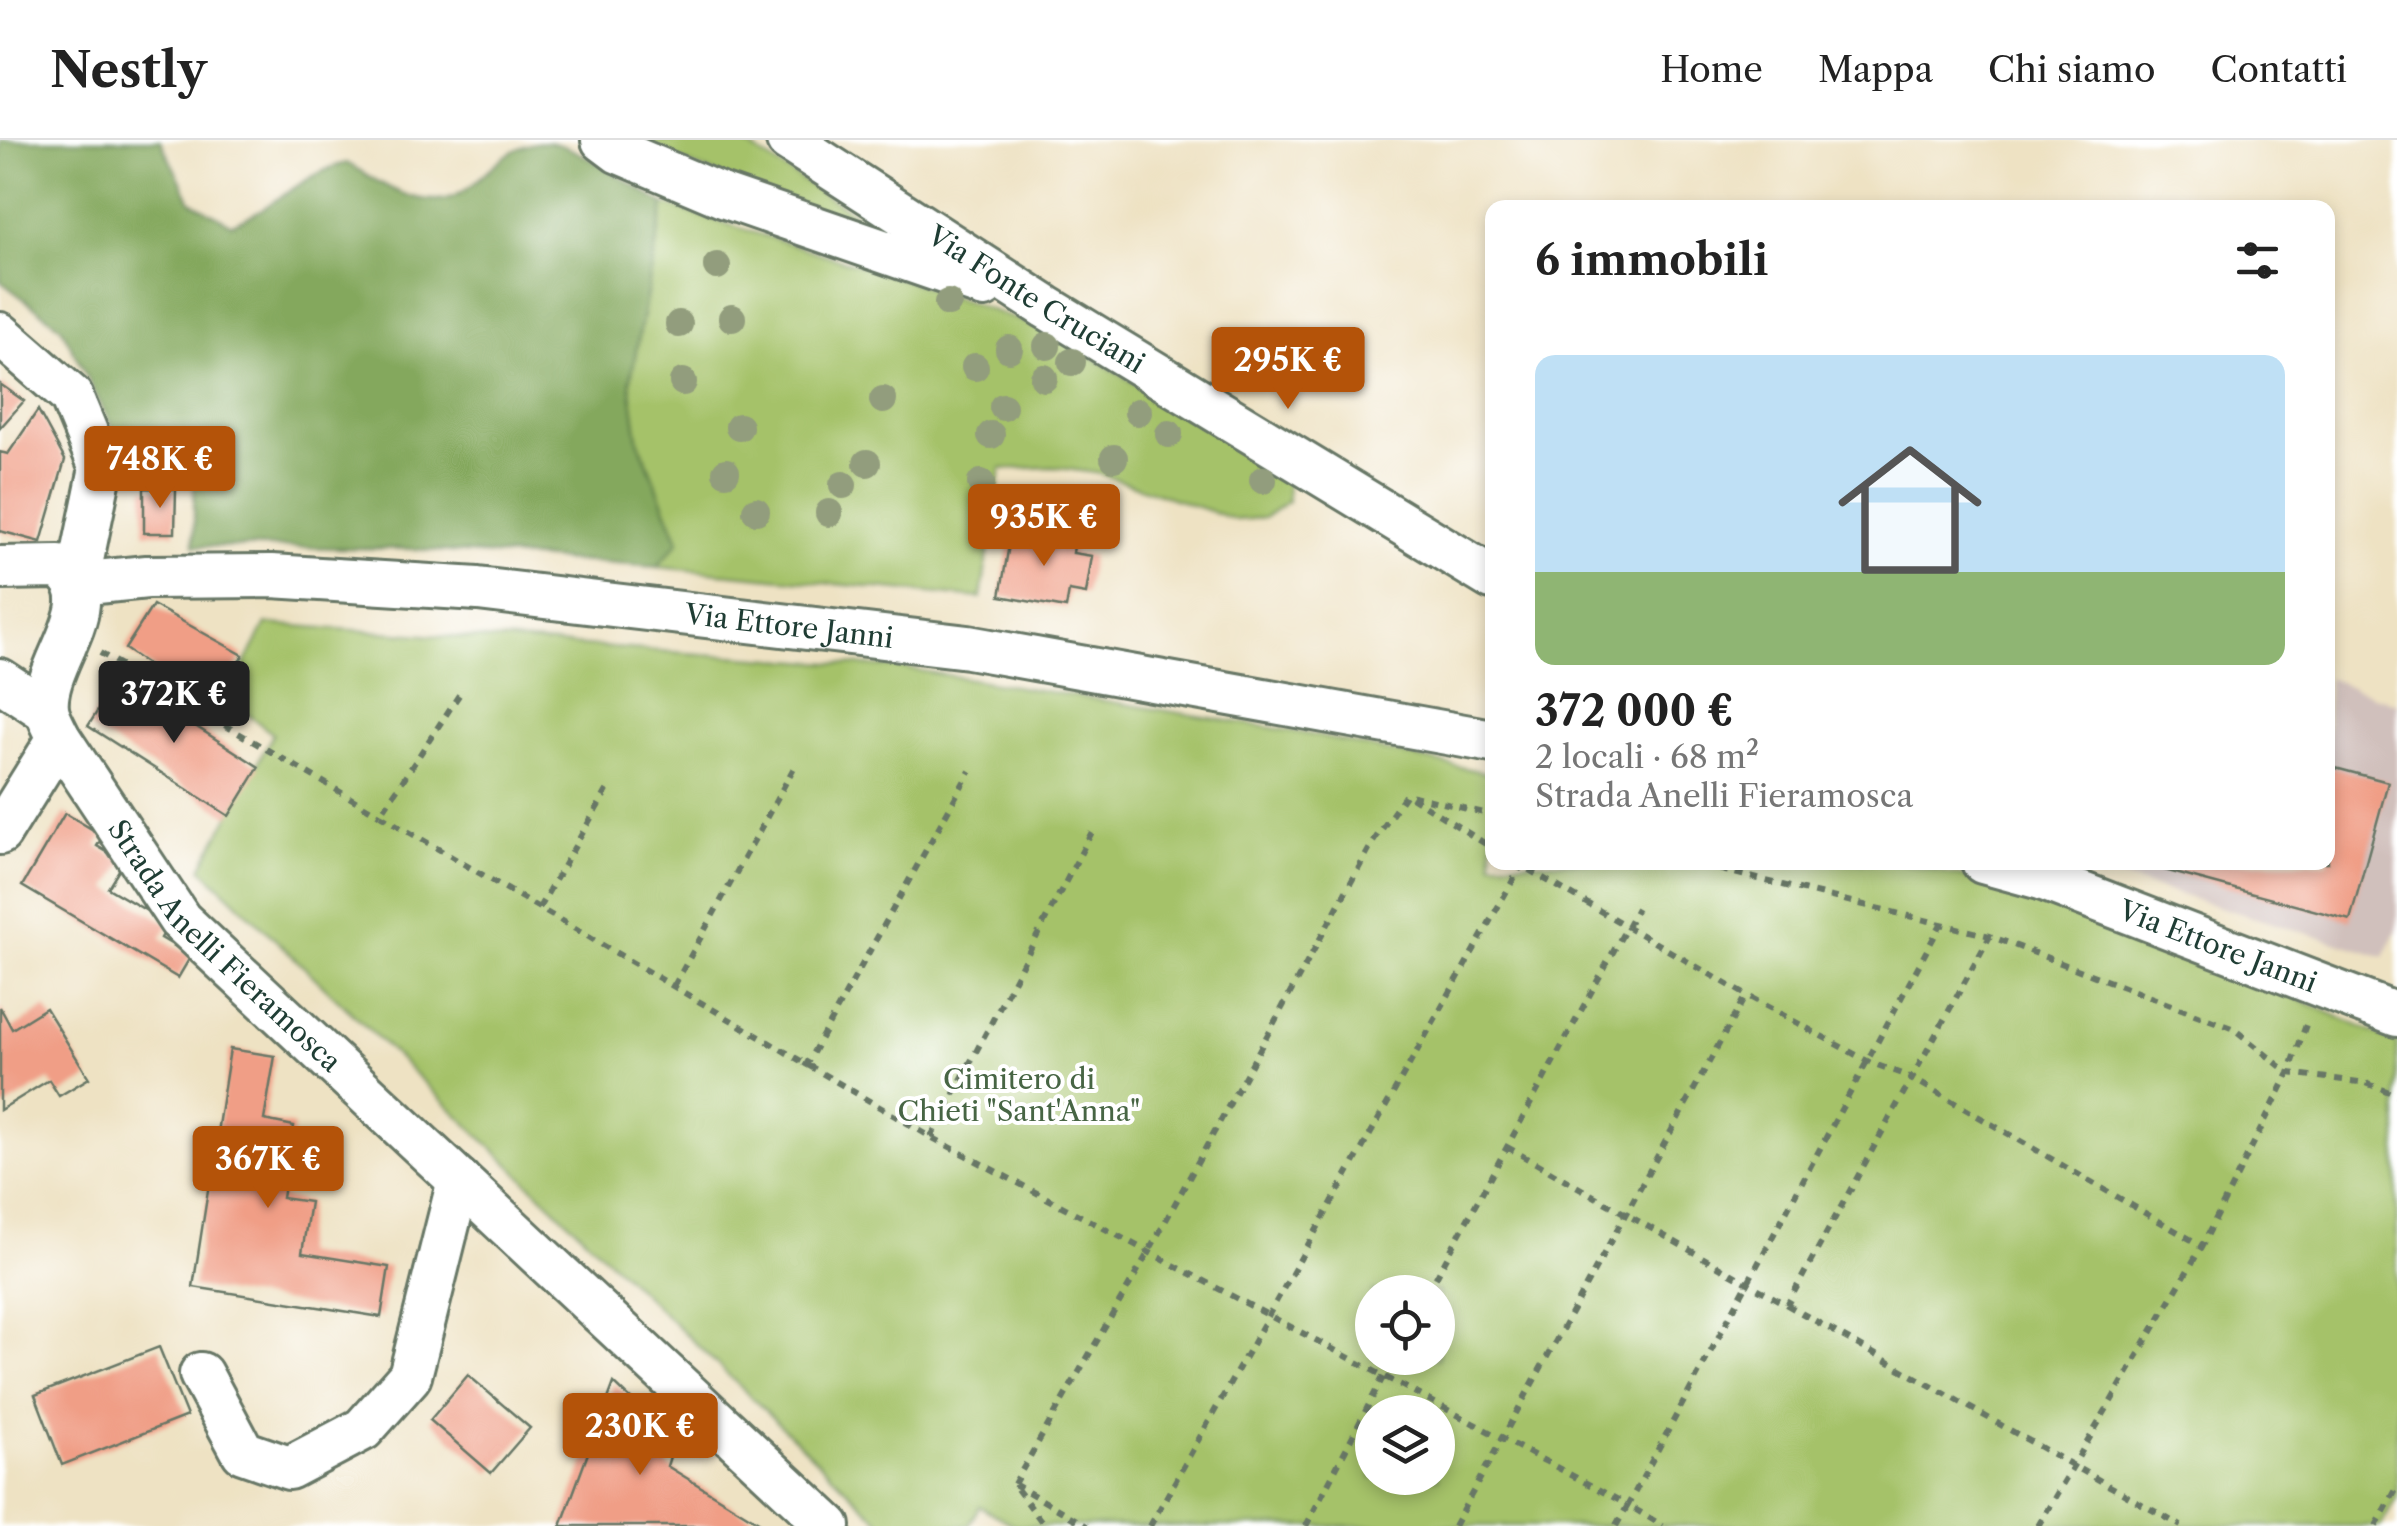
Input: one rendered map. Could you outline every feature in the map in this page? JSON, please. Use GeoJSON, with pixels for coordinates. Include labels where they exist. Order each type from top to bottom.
{"type":"FeatureCollection","features":[{"type":"Feature","properties":{"kind":"street"},"geometry":{"type":"LineString","coordinates":[[603,140],[619,152],[722,196],[1046,307]]}},
{"type":"Feature","properties":{"kind":"street","name":"Via Fonte Cruciani"},"geometry":{"type":"LineString","coordinates":[[788,140],[1046,307],[1485,574]]}},
{"type":"Feature","properties":{"kind":"street"},"geometry":{"type":"LineString","coordinates":[[0,334],[70,396],[101,468],[77,584],[80,604],[52,673],[52,724],[0,833]]}},
{"type":"Feature","properties":{"kind":"street"},"geometry":{"type":"LineString","coordinates":[[0,568],[59,567],[77,584]]}},
{"type":"Feature","properties":{"kind":"street","name":"Via Ettore Janni"},"geometry":{"type":"LineString","coordinates":[[77,584],[147,577],[272,576],[478,589],[968,647],[1485,740]]}},
{"type":"Feature","properties":{"kind":"street"},"geometry":{"type":"LineString","coordinates":[[0,680],[52,724]]}},
{"type":"Feature","properties":{"kind":"street","name":"Strada Anelli Fieramosca"},"geometry":{"type":"LineString","coordinates":[[52,724],[180,920],[829,1526]]}},
{"type":"Feature","properties":{"kind":"street","name":"Via Ettore Janni"},"geometry":{"type":"LineString","coordinates":[[2012,870],[2397,1014]]}},
{"type":"Feature","properties":{"kind":"street"},"geometry":{"type":"LineString","coordinates":[[201,1374],[244,1452],[289,1468],[363,1428],[410,1376],[459,1180]]}},
{"type":"Feature","properties":{"kind":"path"},"geometry":{"type":"LineString","coordinates":[[96,652],[674,986],[805,1067],[1148,1254],[1355,1358]]}},
{"type":"Feature","properties":{"kind":"path"},"geometry":{"type":"LineString","coordinates":[[380,815],[460,695]]}},
{"type":"Feature","properties":{"kind":"path"},"geometry":{"type":"LineString","coordinates":[[674,986],[796,764]]}},
{"type":"Feature","properties":{"kind":"path"},"geometry":{"type":"LineString","coordinates":[[805,1067],[970,771]]}},
{"type":"Feature","properties":{"kind":"path"},"geometry":{"type":"LineString","coordinates":[[539,908],[608,789]]}},
{"type":"Feature","properties":{"kind":"path"},"geometry":{"type":"LineString","coordinates":[[1406,794],[1485,813]]}},
{"type":"Feature","properties":{"kind":"path"},"geometry":{"type":"LineString","coordinates":[[1406,794],[1485,844]]}},
{"type":"Feature","properties":{"kind":"path"},"geometry":{"type":"LineString","coordinates":[[1014,1484],[1148,1254],[1373,842],[1406,794]]}},
{"type":"Feature","properties":{"kind":"path"},"geometry":{"type":"LineString","coordinates":[[931,1137],[1093,830]]}},
{"type":"Feature","properties":{"kind":"path"},"geometry":{"type":"LineString","coordinates":[[1150,1526],[1515,870]]}},
{"type":"Feature","properties":{"kind":"path"},"geometry":{"type":"LineString","coordinates":[[1529,870],[1869,1062],[1910,1077],[2202,1246]]}},
{"type":"Feature","properties":{"kind":"path"},"geometry":{"type":"LineString","coordinates":[[1722,870],[1990,936],[2234,1028],[2289,1073],[2366,1083],[2397,1095]]}},
{"type":"Feature","properties":{"kind":"path"},"geometry":{"type":"LineString","coordinates":[[1437,1275],[1637,908]]}},
{"type":"Feature","properties":{"kind":"path"},"geometry":{"type":"LineString","coordinates":[[1616,1526],[1941,924]]}},
{"type":"Feature","properties":{"kind":"path"},"geometry":{"type":"LineString","coordinates":[[1787,1305],[1990,936]]}},
{"type":"Feature","properties":{"kind":"path"},"geometry":{"type":"LineString","coordinates":[[2038,1526],[2202,1246],[2289,1073],[2319,984]]}},
{"type":"Feature","properties":{"kind":"path"},"geometry":{"type":"LineString","coordinates":[[1454,1526],[1746,995]]}},
{"type":"Feature","properties":{"kind":"path"},"geometry":{"type":"LineString","coordinates":[[1507,1147],[2181,1526]]}},
{"type":"Feature","properties":{"kind":"path"},"geometry":{"type":"LineString","coordinates":[[1306,1526],[1383,1375]]}},
{"type":"Feature","properties":{"kind":"path"},"geometry":{"type":"LineString","coordinates":[[1386,1375],[1663,1526]]}},
{"type":"Feature","properties":{"kind":"path"},"geometry":{"type":"LineString","coordinates":[[1014,1484],[1045,1526]]}},
{"type":"Feature","properties":{"kind":"path"},"geometry":{"type":"LineString","coordinates":[[1014,1484],[1087,1526]]}},
{"type":"Feature","properties":{"kind":"path"},"geometry":{"type":"LineString","coordinates":[[2376,1526],[2397,1488]]}},
{"type":"Feature","properties":{"kind":"shaded area"},"geometry":{"type":"Polygon","coordinates":[[[2335,681],[2397,704],[2397,930],[2384,957],[2097,870],[2335,870],[2335,681]]]}},
{"type":"Feature","properties":{"kind":"green space"},"geometry":{"type":"Polygon","coordinates":[[[0,140],[160,140],[191,201],[231,224],[317,174],[347,163],[402,193],[426,200],[452,197],[465,190],[501,159],[530,144],[549,142],[562,146],[608,169],[664,204],[630,383],[638,440],[679,541],[657,567],[411,549],[194,546],[194,471],[130,462],[61,327],[0,281],[0,140]]]}},
{"type":"Feature","properties":{"kind":"green space"},"geometry":{"type":"Polygon","coordinates":[[[628,140],[739,140],[910,249],[628,140]]]}},
{"type":"Feature","properties":{"kind":"green space"},"geometry":{"type":"Polygon","coordinates":[[[664,204],[918,284],[1052,332],[1287,478],[1288,501],[1264,518],[1236,520],[1101,474],[1053,467],[1001,469],[981,598],[657,567],[679,541],[638,440],[630,383],[664,204]]]}},
{"type":"Feature","properties":{"kind":"green space","name":"Cimitero di Chieti \"Sant'Anna\""},"geometry":{"type":"Polygon","coordinates":[[[266,624],[903,668],[1303,733],[1485,772],[1485,870],[1934,870],[1992,883],[2294,997],[2397,1043],[2397,1497],[2381,1526],[1016,1526],[979,1506],[969,1526],[885,1526],[201,868],[273,734],[227,698],[266,624]]]}},
{"type":"Feature","properties":{"kind":"building"},"geometry":{"type":"Polygon","coordinates":[[[0,384],[24,401],[0,428],[0,384]]]}},
{"type":"Feature","properties":{"kind":"building"},"geometry":{"type":"Polygon","coordinates":[[[38,410],[65,460],[41,542],[0,531],[0,452],[8,454],[38,410]]]}},
{"type":"Feature","properties":{"kind":"building"},"geometry":{"type":"Polygon","coordinates":[[[144,488],[176,489],[175,533],[144,533],[144,488]]]}},
{"type":"Feature","properties":{"kind":"building"},"geometry":{"type":"Polygon","coordinates":[[[1012,528],[1075,539],[1073,553],[1092,556],[1086,594],[1069,591],[1066,608],[1000,596],[1012,528]]]}},
{"type":"Feature","properties":{"kind":"building"},"geometry":{"type":"Polygon","coordinates":[[[153,605],[243,655],[211,709],[125,649],[153,605]]]}},
{"type":"Feature","properties":{"kind":"building"},"geometry":{"type":"Polygon","coordinates":[[[119,677],[259,767],[229,816],[88,726],[119,677]]]}},
{"type":"Feature","properties":{"kind":"building"},"geometry":{"type":"Polygon","coordinates":[[[2335,768],[2388,782],[2350,920],[2164,870],[2335,870],[2335,768]]]}},
{"type":"Feature","properties":{"kind":"building"},"geometry":{"type":"Polygon","coordinates":[[[65,813],[103,836],[97,846],[124,862],[108,888],[169,924],[161,938],[191,956],[178,978],[22,886],[65,813]]]}},
{"type":"Feature","properties":{"kind":"building"},"geometry":{"type":"Polygon","coordinates":[[[0,1007],[12,1029],[46,1008],[89,1078],[59,1096],[49,1080],[0,1110],[0,1007]]]}},
{"type":"Feature","properties":{"kind":"building"},"geometry":{"type":"Polygon","coordinates":[[[230,1049],[275,1056],[264,1120],[294,1126],[282,1198],[310,1202],[302,1253],[389,1267],[381,1317],[193,1287],[230,1049]]]}},
{"type":"Feature","properties":{"kind":"building"},"geometry":{"type":"Polygon","coordinates":[[[159,1347],[187,1416],[62,1465],[35,1395],[159,1347]]]}},
{"type":"Feature","properties":{"kind":"building"},"geometry":{"type":"Polygon","coordinates":[[[468,1375],[530,1428],[491,1473],[430,1420],[468,1375]]]}},
{"type":"Feature","properties":{"kind":"building"},"geometry":{"type":"Polygon","coordinates":[[[614,1383],[675,1441],[667,1466],[765,1526],[561,1526],[614,1383]]]}}]}
